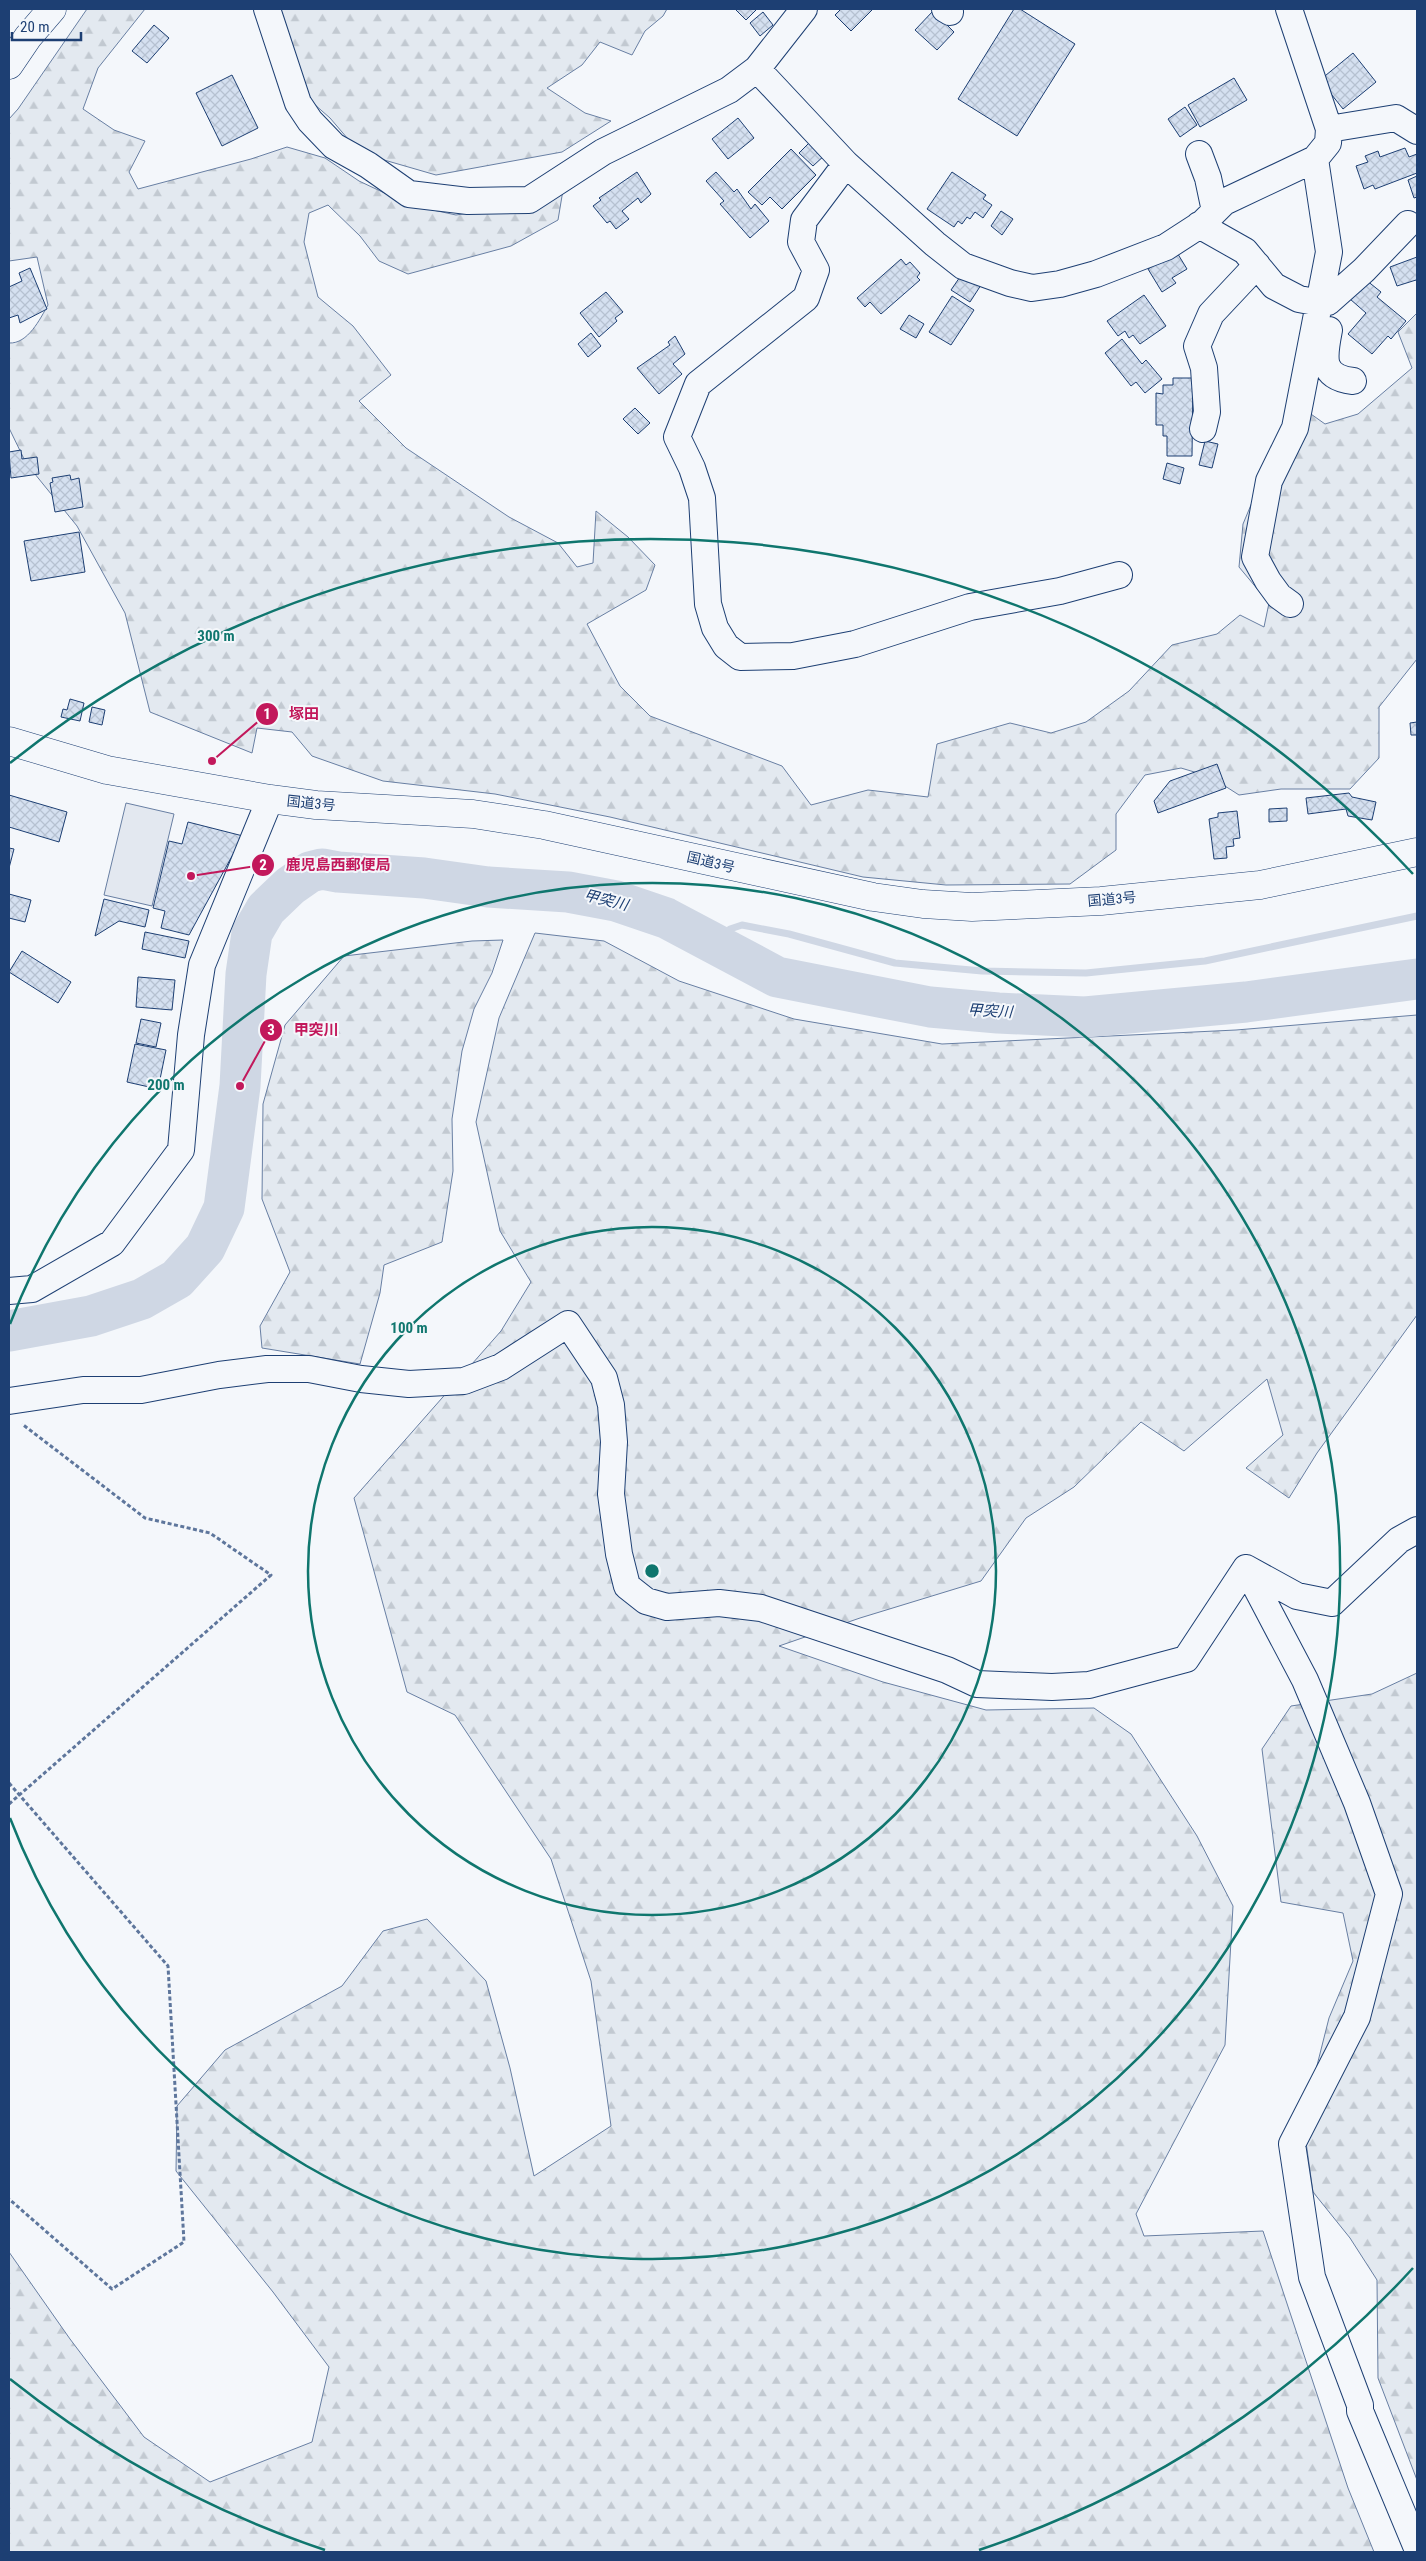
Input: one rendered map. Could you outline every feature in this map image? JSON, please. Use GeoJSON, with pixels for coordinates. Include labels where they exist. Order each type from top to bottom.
{"type":"FeatureCollection","features":[{"type":"Feature","properties":{"kind":"main road"},"geometry":{"type":"LineString","coordinates":[[9,65],[28,37],[52,9]]}},
{"type":"Feature","properties":{"kind":"main road","name":"国道3号"},"geometry":{"type":"LineString","coordinates":[[9,741],[107,770],[270,799],[316,805],[473,814],[544,825],[873,897],[923,904],[972,907],[1101,901],[1260,885],[1417,852]]}},
{"type":"Feature","properties":{"kind":"street"},"geometry":{"type":"LineString","coordinates":[[267,9],[298,103],[310,121],[334,146],[368,165],[409,194],[468,200],[529,200],[602,152],[729,90],[757,69],[804,9]]}},
{"type":"Feature","properties":{"kind":"street"},"geometry":{"type":"LineString","coordinates":[[757,69],[846,164],[963,266],[1010,283],[1032,288],[1060,284],[1096,274],[1166,247],[1207,218],[1224,202],[1315,159],[1328,143],[1329,129],[1289,9]]}},
{"type":"Feature","properties":{"kind":"street"},"geometry":{"type":"LineString","coordinates":[[1329,129],[1396,118],[1417,131]]}},
{"type":"Feature","properties":{"kind":"street"},"geometry":{"type":"LineString","coordinates":[[1199,154],[1208,178],[1207,218]]}},
{"type":"Feature","properties":{"kind":"street"},"geometry":{"type":"LineString","coordinates":[[1290,604],[1274,589],[1255,557],[1269,481],[1296,428],[1324,303],[1330,252],[1315,159]]}},
{"type":"Feature","properties":{"kind":"street"},"geometry":{"type":"LineString","coordinates":[[846,164],[804,220],[801,242],[816,270],[806,298],[698,384],[676,437],[692,468],[702,498],[708,604],[714,628],[726,646],[740,657],[793,656],[855,644],[970,607],[1060,591],[1119,575]]}},
{"type":"Feature","properties":{"kind":"street"},"geometry":{"type":"LineString","coordinates":[[1207,218],[1245,251],[1274,286],[1299,299],[1324,303],[1364,270],[1408,224]]}},
{"type":"Feature","properties":{"kind":"street"},"geometry":{"type":"LineString","coordinates":[[1203,429],[1207,412],[1204,368],[1197,346],[1211,314],[1257,265]]}},
{"type":"Feature","properties":{"kind":"street"},"geometry":{"type":"LineString","coordinates":[[1324,303],[1331,318],[1324,356],[1329,370],[1338,379],[1353,380]]}},
{"type":"Feature","properties":{"kind":"street"},"geometry":{"type":"LineString","coordinates":[[9,1291],[32,1289],[112,1244],[182,1150],[191,1035],[202,965],[270,799]]}},
{"type":"Feature","properties":{"kind":"street"},"geometry":{"type":"LineString","coordinates":[[12,1410],[84,1390],[141,1390],[219,1375],[267,1370],[309,1369],[361,1379],[409,1384],[464,1381],[501,1368],[568,1324],[604,1378],[611,1405],[614,1442],[611,1494],[619,1554],[627,1586],[646,1602],[667,1607],[719,1603],[761,1608],[947,1670],[977,1684],[1052,1687],[1089,1685],[1186,1658],[1246,1568]]}},
{"type":"Feature","properties":{"kind":"street"},"geometry":{"type":"LineString","coordinates":[[1246,1568],[1297,1596],[1332,1603],[1399,1540],[1417,1530]]}},
{"type":"Feature","properties":{"kind":"street"},"geometry":{"type":"LineString","coordinates":[[1246,1568],[1305,1680],[1357,1803],[1389,1894],[1357,2017],[1292,2144],[1312,2278],[1360,2405],[1360,2411],[1417,2548]]}},
{"type":"Feature","properties":{"kind":"path"},"geometry":{"type":"LineString","coordinates":[[9,1804],[271,1575],[210,1533],[145,1518],[12,1410]]}},
{"type":"Feature","properties":{"kind":"path"},"geometry":{"type":"LineString","coordinates":[[9,1783],[168,1966],[184,2242],[112,2289],[9,2199]]}},
{"type":"Feature","properties":{"kind":"green space"},"geometry":{"type":"Polygon","coordinates":[[[87,9],[145,9],[98,68],[83,109],[114,130],[145,141],[129,172],[138,189],[251,159],[287,147],[325,158],[359,181],[410,205],[456,215],[509,207],[563,190],[558,220],[511,246],[408,274],[379,261],[360,236],[328,205],[309,213],[304,242],[318,297],[353,326],[391,375],[359,401],[406,448],[509,517],[558,543],[577,567],[593,563],[596,511],[628,537],[655,565],[646,590],[587,624],[620,686],[650,716],[782,766],[811,805],[868,790],[928,797],[937,744],[1010,723],[1051,733],[1086,722],[1129,691],[1172,645],[1217,634],[1240,615],[1264,627],[1269,603],[1239,567],[1243,524],[1294,402],[1325,424],[1358,414],[1412,368],[1398,332],[1417,313],[1417,659],[1379,707],[1379,758],[1350,789],[1281,789],[1239,795],[1211,777],[1181,768],[1145,775],[1116,814],[1116,850],[1070,884],[946,885],[863,877],[610,817],[495,794],[383,781],[312,756],[292,732],[257,728],[252,753],[150,712],[125,613],[77,526],[26,463],[9,428],[9,343],[16,342],[28,335],[48,305],[37,257],[9,261],[9,119],[18,109],[87,9]]]}},
{"type":"Feature","properties":{"kind":"green space"},"geometry":{"type":"Polygon","coordinates":[[[272,9],[667,9],[663,16],[645,31],[632,55],[600,42],[582,65],[547,88],[585,113],[611,121],[562,152],[436,175],[360,153],[330,118],[289,82],[272,9]]]}},
{"type":"Feature","properties":{"kind":"green space"},"geometry":{"type":"Polygon","coordinates":[[[535,933],[604,941],[679,981],[794,1019],[942,1044],[1236,1030],[1417,1015],[1417,1315],[1317,1453],[1289,1498],[1246,1468],[1283,1435],[1267,1379],[1184,1451],[1141,1422],[1074,1487],[1026,1518],[981,1581],[860,1618],[779,1646],[883,1682],[986,1710],[1094,1708],[1131,1734],[1197,1836],[1233,1906],[1225,2045],[1136,2214],[1144,2236],[1263,2231],[1348,2488],[1374,2552],[9,2552],[9,2252],[70,2339],[144,2437],[210,2482],[312,2442],[329,2367],[273,2292],[176,2171],[177,2106],[225,2050],[342,1986],[383,1931],[427,1919],[486,1981],[510,2068],[534,2176],[611,2126],[591,1981],[551,1859],[455,1715],[407,1692],[354,1498],[501,1331],[531,1282],[500,1231],[476,1122],[499,1018],[535,933]]]}},
{"type":"Feature","properties":{"kind":"green space"},"geometry":{"type":"Polygon","coordinates":[[[503,940],[492,973],[474,1009],[462,1051],[452,1119],[453,1171],[442,1242],[384,1265],[380,1293],[360,1364],[262,1348],[260,1326],[290,1272],[262,1199],[263,1104],[285,1025],[344,956],[472,941],[503,940]]]}},
{"type":"Feature","properties":{"kind":"green space"},"geometry":{"type":"Polygon","coordinates":[[[1417,1673],[1417,2480],[1378,2378],[1377,2280],[1350,2238],[1313,2192],[1303,2121],[1329,2018],[1353,1961],[1343,1913],[1281,1902],[1262,1749],[1291,1706],[1372,1694],[1417,1673]]]}},
{"type":"Feature","properties":{"kind":"shaded area"},"geometry":{"type":"Polygon","coordinates":[[[126,803],[174,814],[152,906],[104,895],[126,803]]]}},
{"type":"Feature","properties":{"kind":"building"},"geometry":{"type":"Polygon","coordinates":[[[735,9],[757,9],[746,20],[735,9]]]}},
{"type":"Feature","properties":{"kind":"building"},"geometry":{"type":"Polygon","coordinates":[[[841,9],[873,9],[851,31],[835,15],[841,9]]]}},
{"type":"Feature","properties":{"kind":"building"},"geometry":{"type":"Polygon","coordinates":[[[1014,9],[1020,9],[1075,44],[1017,136],[958,99],[1014,9]]]}},
{"type":"Feature","properties":{"kind":"building"},"geometry":{"type":"Polygon","coordinates":[[[933,11],[954,32],[937,50],[915,30],[933,11]]]}},
{"type":"Feature","properties":{"kind":"building"},"geometry":{"type":"Polygon","coordinates":[[[763,12],[773,25],[760,36],[750,23],[763,12]]]}},
{"type":"Feature","properties":{"kind":"building"},"geometry":{"type":"Polygon","coordinates":[[[154,25],[169,38],[147,63],[132,51],[154,25]]]}},
{"type":"Feature","properties":{"kind":"building"},"geometry":{"type":"Polygon","coordinates":[[[1353,53],[1376,82],[1343,109],[1320,80],[1353,53]]]}},
{"type":"Feature","properties":{"kind":"building"},"geometry":{"type":"Polygon","coordinates":[[[232,75],[258,128],[222,146],[196,93],[232,75]]]}},
{"type":"Feature","properties":{"kind":"building"},"geometry":{"type":"Polygon","coordinates":[[[1234,78],[1247,100],[1200,127],[1188,105],[1234,78]]]}},
{"type":"Feature","properties":{"kind":"building"},"geometry":{"type":"Polygon","coordinates":[[[1185,107],[1197,125],[1180,137],[1168,119],[1185,107]]]}},
{"type":"Feature","properties":{"kind":"building"},"geometry":{"type":"Polygon","coordinates":[[[738,118],[754,138],[728,159],[712,139],[738,118]]]}},
{"type":"Feature","properties":{"kind":"building"},"geometry":{"type":"Polygon","coordinates":[[[812,140],[826,154],[813,166],[799,153],[812,140]]]}},
{"type":"Feature","properties":{"kind":"building"},"geometry":{"type":"Polygon","coordinates":[[[1405,148],[1409,157],[1417,154],[1417,173],[1375,189],[1373,185],[1364,189],[1356,166],[1368,162],[1365,156],[1378,151],[1380,157],[1405,148]]]}},
{"type":"Feature","properties":{"kind":"building"},"geometry":{"type":"Polygon","coordinates":[[[791,149],[816,175],[782,209],[770,197],[762,205],[748,192],[791,149]]]}},
{"type":"Feature","properties":{"kind":"building"},"geometry":{"type":"Polygon","coordinates":[[[637,172],[651,194],[641,203],[638,198],[622,211],[629,219],[616,229],[610,221],[607,223],[593,206],[601,200],[599,198],[637,172]]]}},
{"type":"Feature","properties":{"kind":"building"},"geometry":{"type":"Polygon","coordinates":[[[716,172],[734,192],[737,189],[751,209],[755,204],[769,221],[750,238],[720,204],[724,201],[706,181],[716,172]]]}},
{"type":"Feature","properties":{"kind":"building"},"geometry":{"type":"Polygon","coordinates":[[[952,172],[986,195],[983,199],[992,205],[983,218],[975,212],[970,219],[967,217],[962,224],[958,221],[954,227],[927,209],[952,172]]]}},
{"type":"Feature","properties":{"kind":"building"},"geometry":{"type":"Polygon","coordinates":[[[1417,176],[1417,197],[1414,198],[1408,180],[1417,176]]]}},
{"type":"Feature","properties":{"kind":"building"},"geometry":{"type":"Polygon","coordinates":[[[1001,211],[1013,219],[1002,235],[991,226],[1001,211]]]}},
{"type":"Feature","properties":{"kind":"building"},"geometry":{"type":"Polygon","coordinates":[[[1176,251],[1187,269],[1172,278],[1176,283],[1162,292],[1148,269],[1176,251]]]}},
{"type":"Feature","properties":{"kind":"building"},"geometry":{"type":"Polygon","coordinates":[[[1417,257],[1417,282],[1416,280],[1397,286],[1390,267],[1417,257]]]}},
{"type":"Feature","properties":{"kind":"building"},"geometry":{"type":"Polygon","coordinates":[[[901,259],[906,265],[910,262],[920,273],[917,277],[920,280],[881,314],[870,302],[865,307],[857,298],[901,259]]]}},
{"type":"Feature","properties":{"kind":"building"},"geometry":{"type":"Polygon","coordinates":[[[30,268],[47,309],[20,323],[18,315],[9,318],[9,287],[22,281],[19,273],[30,268]]]}},
{"type":"Feature","properties":{"kind":"building"},"geometry":{"type":"Polygon","coordinates":[[[962,274],[981,285],[970,302],[951,290],[962,274]]]}},
{"type":"Feature","properties":{"kind":"building"},"geometry":{"type":"Polygon","coordinates":[[[1366,280],[1381,292],[1377,297],[1406,321],[1391,339],[1388,336],[1372,354],[1348,334],[1366,313],[1350,299],[1366,280]]]}},
{"type":"Feature","properties":{"kind":"building"},"geometry":{"type":"Polygon","coordinates":[[[606,292],[623,312],[615,318],[617,321],[599,337],[580,313],[606,292]]]}},
{"type":"Feature","properties":{"kind":"building"},"geometry":{"type":"Polygon","coordinates":[[[1144,295],[1166,326],[1140,344],[1133,335],[1129,338],[1125,331],[1118,336],[1107,321],[1144,295]]]}},
{"type":"Feature","properties":{"kind":"building"},"geometry":{"type":"Polygon","coordinates":[[[952,296],[974,310],[951,345],[929,332],[952,296]]]}},
{"type":"Feature","properties":{"kind":"building"},"geometry":{"type":"Polygon","coordinates":[[[909,315],[924,324],[916,338],[900,329],[909,315]]]}},
{"type":"Feature","properties":{"kind":"building"},"geometry":{"type":"Polygon","coordinates":[[[591,333],[601,346],[588,357],[578,344],[591,333]]]}},
{"type":"Feature","properties":{"kind":"building"},"geometry":{"type":"Polygon","coordinates":[[[675,336],[685,354],[673,364],[682,374],[659,394],[637,368],[670,345],[668,342],[675,336]]]}},
{"type":"Feature","properties":{"kind":"building"},"geometry":{"type":"Polygon","coordinates":[[[1122,339],[1142,364],[1146,360],[1162,379],[1145,393],[1136,382],[1131,386],[1105,353],[1122,339]]]}},
{"type":"Feature","properties":{"kind":"building"},"geometry":{"type":"Polygon","coordinates":[[[1173,378],[1193,378],[1192,456],[1167,456],[1167,436],[1163,436],[1163,425],[1156,425],[1156,393],[1163,394],[1163,385],[1173,385],[1173,378]]]}},
{"type":"Feature","properties":{"kind":"building"},"geometry":{"type":"Polygon","coordinates":[[[635,408],[650,423],[638,434],[623,419],[635,408]]]}},
{"type":"Feature","properties":{"kind":"building"},"geometry":{"type":"Polygon","coordinates":[[[1205,441],[1218,444],[1212,468],[1199,465],[1205,441]]]}},
{"type":"Feature","properties":{"kind":"building"},"geometry":{"type":"Polygon","coordinates":[[[21,450],[22,459],[37,457],[39,474],[11,478],[9,452],[21,450]]]}},
{"type":"Feature","properties":{"kind":"building"},"geometry":{"type":"Polygon","coordinates":[[[1167,463],[1184,468],[1180,484],[1163,479],[1167,463]]]}},
{"type":"Feature","properties":{"kind":"building"},"geometry":{"type":"Polygon","coordinates":[[[70,475],[71,480],[79,478],[83,507],[55,512],[50,483],[53,482],[52,478],[70,475]]]}},
{"type":"Feature","properties":{"kind":"building"},"geometry":{"type":"Polygon","coordinates":[[[79,532],[85,572],[31,581],[24,541],[79,532]]]}},
{"type":"Feature","properties":{"kind":"building"},"geometry":{"type":"Polygon","coordinates":[[[70,699],[84,703],[80,721],[61,717],[63,709],[67,710],[70,699]]]}},
{"type":"Feature","properties":{"kind":"building"},"geometry":{"type":"Polygon","coordinates":[[[92,707],[105,710],[102,725],[89,722],[92,707]]]}},
{"type":"Feature","properties":{"kind":"building"},"geometry":{"type":"Polygon","coordinates":[[[1417,722],[1417,735],[1411,735],[1410,723],[1417,722]]]}},
{"type":"Feature","properties":{"kind":"building"},"geometry":{"type":"Polygon","coordinates":[[[1217,764],[1226,788],[1158,813],[1154,801],[1170,781],[1217,764]]]}},
{"type":"Feature","properties":{"kind":"building"},"geometry":{"type":"Polygon","coordinates":[[[1349,793],[1352,797],[1376,802],[1372,820],[1348,816],[1346,809],[1308,814],[1306,798],[1349,793]]]}},
{"type":"Feature","properties":{"kind":"building"},"geometry":{"type":"Polygon","coordinates":[[[9,795],[67,812],[59,842],[9,827],[9,795]]]}},
{"type":"Feature","properties":{"kind":"building"},"geometry":{"type":"Polygon","coordinates":[[[1287,808],[1287,821],[1269,822],[1269,809],[1287,808]]]}},
{"type":"Feature","properties":{"kind":"building"},"geometry":{"type":"Polygon","coordinates":[[[1237,811],[1240,838],[1233,839],[1234,846],[1226,847],[1227,858],[1214,859],[1209,819],[1218,817],[1218,813],[1237,811]]]}},
{"type":"Feature","properties":{"kind":"building"},"geometry":{"type":"Polygon","coordinates":[[[188,822],[243,836],[189,935],[161,928],[165,911],[153,908],[169,841],[182,844],[188,822]]]}},
{"type":"Feature","properties":{"kind":"building"},"geometry":{"type":"Polygon","coordinates":[[[9,848],[14,849],[9,868],[9,848]]]}},
{"type":"Feature","properties":{"kind":"building"},"geometry":{"type":"Polygon","coordinates":[[[9,894],[31,900],[25,922],[9,918],[9,894]]]}},
{"type":"Feature","properties":{"kind":"building"},"geometry":{"type":"Polygon","coordinates":[[[104,899],[149,910],[145,927],[119,921],[95,936],[104,899]]]}},
{"type":"Feature","properties":{"kind":"building"},"geometry":{"type":"Polygon","coordinates":[[[145,932],[189,941],[185,958],[142,949],[145,932]]]}},
{"type":"Feature","properties":{"kind":"building"},"geometry":{"type":"Polygon","coordinates":[[[22,951],[71,982],[58,1003],[9,972],[22,951]]]}},
{"type":"Feature","properties":{"kind":"building"},"geometry":{"type":"Polygon","coordinates":[[[138,977],[175,980],[172,1010],[136,1007],[138,977]]]}},
{"type":"Feature","properties":{"kind":"building"},"geometry":{"type":"Polygon","coordinates":[[[141,1019],[161,1023],[156,1047],[136,1043],[141,1019]]]}},
{"type":"Feature","properties":{"kind":"building"},"geometry":{"type":"Polygon","coordinates":[[[135,1044],[166,1050],[158,1089],[127,1082],[135,1044]]]}},
{"type":"Feature","properties":{"kind":"waterway","name":"甲突川"},"geometry":{"type":"LineString","coordinates":[[9,1331],[91,1316],[142,1299],[177,1279],[205,1248],[224,1208],[240,1086],[246,974],[252,933],[266,909],[290,886],[310,872],[322,869],[338,872],[424,878],[488,887],[568,892],[616,901],[666,918],[777,977],[930,1007],[998,1013],[1085,1017],[1246,1002],[1417,979]]}},
{"type":"Feature","properties":{"kind":"waterway"},"geometry":{"type":"LineString","coordinates":[[711,943],[730,929],[742,925],[789,934],[895,963],[982,971],[1086,973],[1205,961],[1417,916]]}},
{"type":"Feature","properties":{"kind":"place","name":"塚田"},"geometry":{"type":"Point","coordinates":[212,761]}},
{"type":"Feature","properties":{"kind":"place","name":"鹿児島西郵便局"},"geometry":{"type":"Point","coordinates":[191,876]}},
{"type":"Feature","properties":{"kind":"place","name":"甲突川"},"geometry":{"type":"Point","coordinates":[240,1086]}}]}
